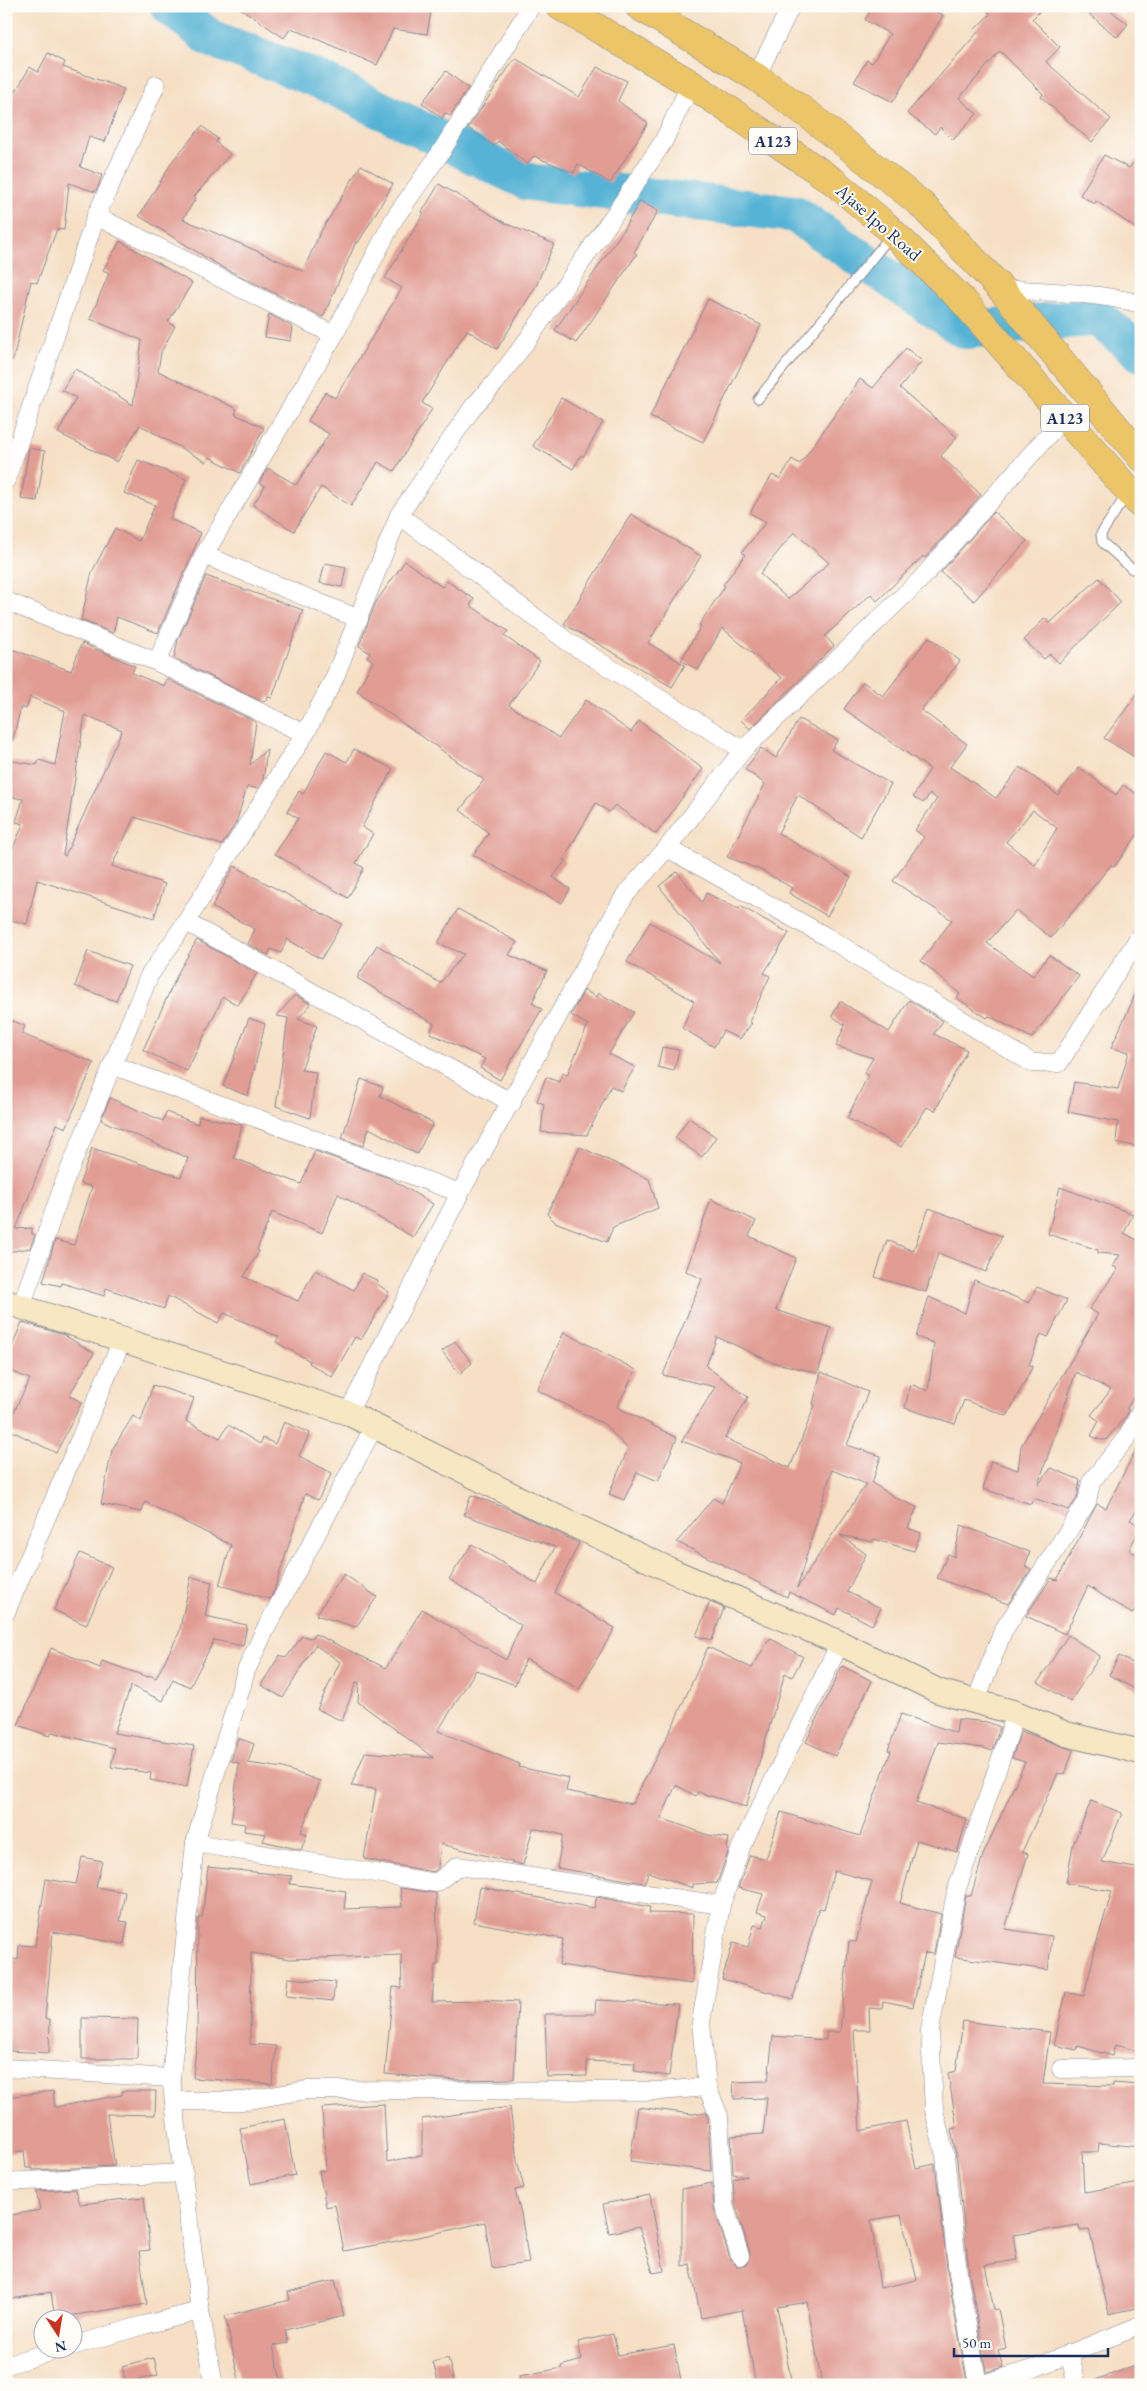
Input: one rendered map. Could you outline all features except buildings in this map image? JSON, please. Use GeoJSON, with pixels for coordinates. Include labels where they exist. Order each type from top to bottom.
{"type":"FeatureCollection","features":[{"type":"Feature","properties":{"kind":"highway","name":"Ajase Ipo Road"},"geometry":{"type":"LineString","coordinates":[[560,6],[691,84],[833,181],[890,237],[964,302],[1135,498]]}},
{"type":"Feature","properties":{"kind":"highway","name":"A123"},"geometry":{"type":"LineString","coordinates":[[639,6],[756,77],[809,115],[921,204],[1001,289],[1141,457]]}},
{"type":"Feature","properties":{"kind":"street"},"geometry":{"type":"LineString","coordinates":[[157,662],[204,555],[334,335],[394,219],[441,152],[531,6]]}},
{"type":"Feature","properties":{"kind":"street"},"geometry":{"type":"LineString","coordinates":[[756,77],[791,6]]}},
{"type":"Feature","properties":{"kind":"street"},"geometry":{"type":"LineString","coordinates":[[691,84],[663,142],[617,211],[531,335],[495,383],[473,407],[399,515],[334,679],[305,734],[186,922],[149,976],[14,1304],[348,1413],[555,1516],[677,1573],[840,1643],[938,1691],[1016,1713],[1066,1734],[1141,1752]]}},
{"type":"Feature","properties":{"kind":"street"},"geometry":{"type":"LineString","coordinates":[[6,480],[96,216],[156,85]]}},
{"type":"Feature","properties":{"kind":"street"},"geometry":{"type":"LineString","coordinates":[[96,216],[334,335]]}},
{"type":"Feature","properties":{"kind":"street"},"geometry":{"type":"LineString","coordinates":[[1001,289],[1120,298],[1141,304]]}},
{"type":"Feature","properties":{"kind":"street"},"geometry":{"type":"LineString","coordinates":[[348,1413],[460,1193],[512,1103],[625,895],[666,848],[743,750],[922,578],[1064,417]]}},
{"type":"Feature","properties":{"kind":"street"},"geometry":{"type":"LineString","coordinates":[[399,515],[568,642],[743,750]]}},
{"type":"Feature","properties":{"kind":"street"},"geometry":{"type":"LineString","coordinates":[[204,555],[359,619]]}},
{"type":"Feature","properties":{"kind":"street"},"geometry":{"type":"LineString","coordinates":[[6,601],[157,662],[305,734]]}},
{"type":"Feature","properties":{"kind":"street"},"geometry":{"type":"LineString","coordinates":[[666,848],[827,937],[1032,1063],[1059,1063],[1141,934]]}},
{"type":"Feature","properties":{"kind":"street"},"geometry":{"type":"LineString","coordinates":[[186,922],[512,1103]]}},
{"type":"Feature","properties":{"kind":"street"},"geometry":{"type":"LineString","coordinates":[[112,1065],[460,1193]]}},
{"type":"Feature","properties":{"kind":"street"},"geometry":{"type":"LineString","coordinates":[[6,1612],[123,1338]]}},
{"type":"Feature","properties":{"kind":"street"},"geometry":{"type":"LineString","coordinates":[[976,1701],[1003,1631],[1087,1502],[1091,1482],[1134,1440],[1141,1411]]}},
{"type":"Feature","properties":{"kind":"street"},"geometry":{"type":"LineString","coordinates":[[214,2385],[200,2311],[171,2078],[195,1843],[246,1671],[263,1634],[375,1425]]}},
{"type":"Feature","properties":{"kind":"street"},"geometry":{"type":"LineString","coordinates":[[740,2256],[724,2205],[719,2116],[707,2087],[701,2022],[721,1905],[741,1847],[840,1643]]}},
{"type":"Feature","properties":{"kind":"street"},"geometry":{"type":"LineString","coordinates":[[1016,1713],[956,1892],[930,2030],[934,2110],[945,2156],[958,2273],[979,2385],[1032,2369],[1141,2325]]}},
{"type":"Feature","properties":{"kind":"street"},"geometry":{"type":"LineString","coordinates":[[195,1843],[436,1883],[458,1866],[721,1905]]}},
{"type":"Feature","properties":{"kind":"street"},"geometry":{"type":"LineString","coordinates":[[6,2068],[171,2078]]}},
{"type":"Feature","properties":{"kind":"street"},"geometry":{"type":"LineString","coordinates":[[1061,2069],[1141,2068]]}},
{"type":"Feature","properties":{"kind":"street"},"geometry":{"type":"LineString","coordinates":[[175,2101],[243,2101],[306,2090],[660,2091],[707,2087]]}},
{"type":"Feature","properties":{"kind":"street"},"geometry":{"type":"LineString","coordinates":[[6,2182],[184,2173]]}},
{"type":"Feature","properties":{"kind":"street"},"geometry":{"type":"LineString","coordinates":[[82,2343],[144,2324],[200,2311]]}},
{"type":"Feature","properties":{"kind":"street"},"geometry":{"type":"LineString","coordinates":[[1069,2353],[1077,2385]]}},
{"type":"Feature","properties":{"kind":"street"},"geometry":{"type":"LineString","coordinates":[[6,2365],[32,2357]]}},
{"type":"Feature","properties":{"kind":"lane"},"geometry":{"type":"LineString","coordinates":[[758,399],[890,237]]}},
{"type":"Feature","properties":{"kind":"lane"},"geometry":{"type":"LineString","coordinates":[[1135,498],[1100,534],[1102,542],[1132,568],[1141,565]]}},
{"type":"Feature","properties":{"kind":"waterway"},"geometry":{"type":"LineString","coordinates":[[169,6],[210,38],[320,80],[528,182],[795,214],[965,330],[1097,317],[1141,353]]}}]}
